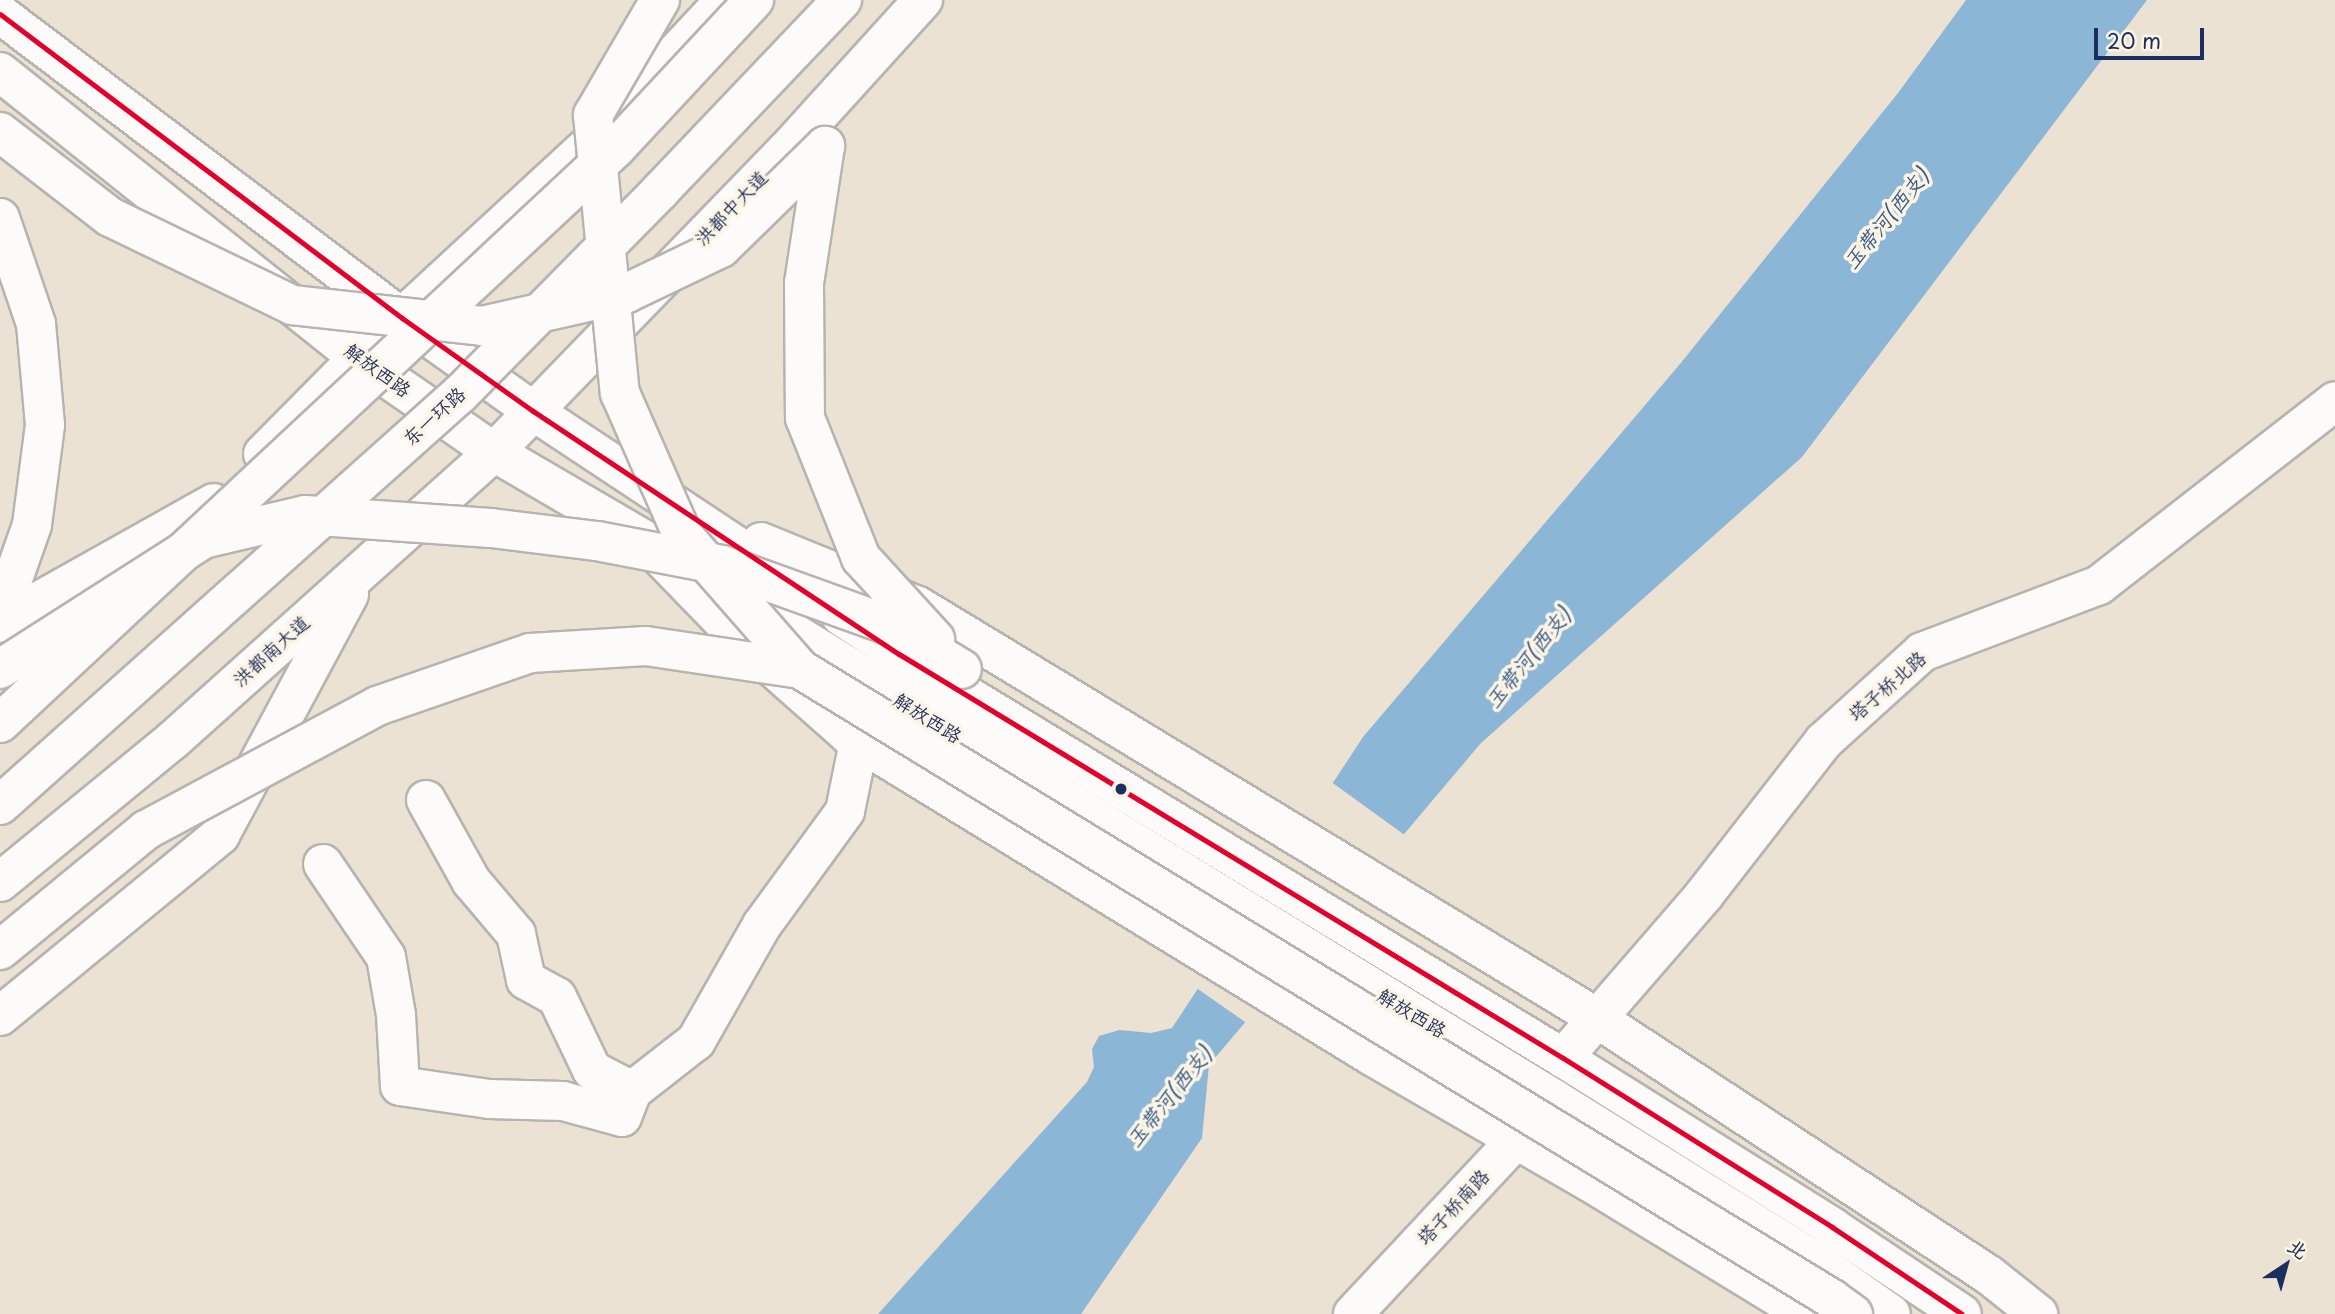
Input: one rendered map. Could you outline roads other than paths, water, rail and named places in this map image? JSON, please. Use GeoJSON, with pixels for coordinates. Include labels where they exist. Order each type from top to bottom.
{"type":"FeatureCollection","features":[{"type":"Feature","properties":{"kind":"main road"},"geometry":{"type":"LineString","coordinates":[[660,0],[593,115],[621,393],[682,534],[800,669],[1832,1298],[1853,1314]]}},
{"type":"Feature","properties":{"kind":"main road"},"geometry":{"type":"LineString","coordinates":[[0,698],[214,503],[358,358],[596,138],[725,0]]}},
{"type":"Feature","properties":{"kind":"main road"},"geometry":{"type":"LineString","coordinates":[[0,723],[617,147],[754,0]]}},
{"type":"Feature","properties":{"kind":"main road","name":"东一环路"},"geometry":{"type":"LineString","coordinates":[[0,805],[461,393],[660,191],[842,0]]}},
{"type":"Feature","properties":{"kind":"main road","name":"洪都中大道"},"geometry":{"type":"LineString","coordinates":[[533,411],[786,151],[923,0]]}},
{"type":"Feature","properties":{"kind":"main road"},"geometry":{"type":"LineString","coordinates":[[0,132],[110,218],[292,305],[482,326],[627,293],[721,248],[825,146],[952,0]]}},
{"type":"Feature","properties":{"kind":"main road","name":"解放西路"},"geometry":{"type":"LineString","coordinates":[[0,14],[402,318],[533,411],[899,654],[1195,832],[1423,975],[1578,1040],[1763,1183],[1962,1314]]}},
{"type":"Feature","properties":{"kind":"main road","name":"解放西路"},"geometry":{"type":"LineString","coordinates":[[0,72],[358,358],[494,452],[642,538],[1173,869],[1554,1099],[1817,1262],[1891,1314]]}},
{"type":"Feature","properties":{"kind":"main road"},"geometry":{"type":"LineString","coordinates":[[825,146],[804,283],[805,418],[862,558],[962,669]]}},
{"type":"Feature","properties":{"kind":"main road"},"geometry":{"type":"LineString","coordinates":[[0,218],[36,324],[45,425],[32,525],[0,616]]}},
{"type":"Feature","properties":{"kind":"main road","name":"塔子桥北路"},"geometry":{"type":"LineString","coordinates":[[1578,1040],[1704,895],[1824,741],[1922,652],[2099,585],[2335,401]]}},
{"type":"Feature","properties":{"kind":"main road","name":"洪都南大道"},"geometry":{"type":"LineString","coordinates":[[0,882],[173,740],[494,452],[533,411]]}},
{"type":"Feature","properties":{"kind":"main road"},"geometry":{"type":"LineString","coordinates":[[0,623],[214,503]]}},
{"type":"Feature","properties":{"kind":"main road"},"geometry":{"type":"LineString","coordinates":[[687,513],[918,606],[1450,929],[1578,1040]]}},
{"type":"Feature","properties":{"kind":"main road"},"geometry":{"type":"LineString","coordinates":[[0,669],[203,539],[305,515],[491,528],[584,540],[722,565],[889,625],[1578,1040],[1989,1276],[2038,1314]]}},
{"type":"Feature","properties":{"kind":"main road"},"geometry":{"type":"LineString","coordinates":[[642,538],[734,633],[859,742],[1372,1056],[1516,1139],[1806,1314]]}},
{"type":"Feature","properties":{"kind":"main road"},"geometry":{"type":"LineString","coordinates":[[0,1016],[220,835],[362,570]]}},
{"type":"Feature","properties":{"kind":"main road"},"geometry":{"type":"LineString","coordinates":[[0,950],[146,830],[390,702],[530,653],[646,646],[800,669]]}},
{"type":"Feature","properties":{"kind":"main road"},"geometry":{"type":"LineString","coordinates":[[323,864],[386,957],[397,1015],[400,1086],[489,1099],[563,1101],[622,1117],[632,1091],[696,1041],[762,925],[845,811],[859,742]]}},
{"type":"Feature","properties":{"kind":"main road"},"geometry":{"type":"LineString","coordinates":[[426,800],[471,881],[516,934],[526,980],[557,997],[592,1070],[632,1091]]}},
{"type":"Feature","properties":{"kind":"main road","name":"塔子桥南路"},"geometry":{"type":"LineString","coordinates":[[1353,1314],[1554,1099]]}},
{"type":"Feature","properties":{"kind":"water","name":"玉带河(西支)"},"geometry":{"type":"Polygon","coordinates":[[[1966,0],[2147,0],[1802,457],[1481,743],[1209,1065],[1202,1138],[1081,1314],[878,1314],[1087,1082],[1094,1067],[1092,1049],[1099,1036],[1119,1030],[1151,1033],[1172,1028],[1363,737],[1680,364],[1898,93],[1966,0]]]}}]}
